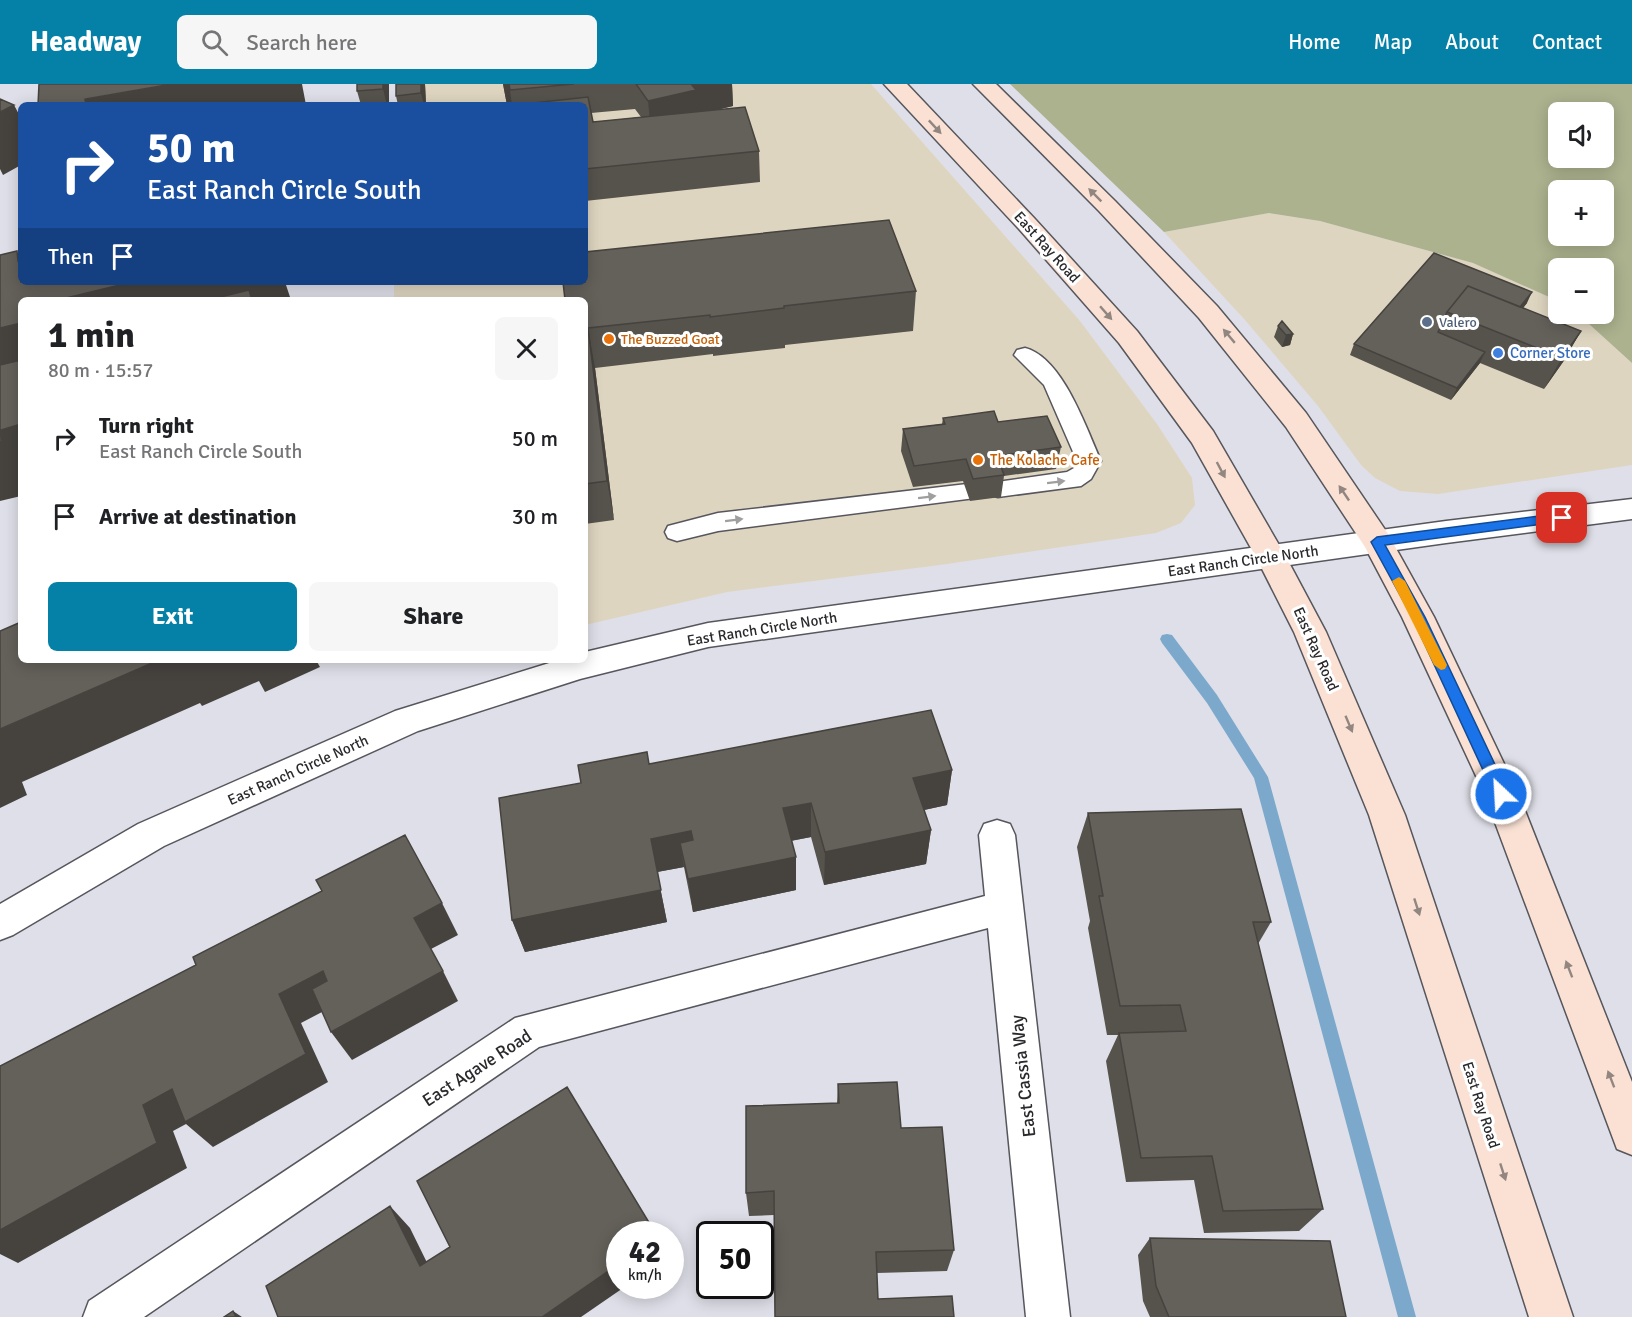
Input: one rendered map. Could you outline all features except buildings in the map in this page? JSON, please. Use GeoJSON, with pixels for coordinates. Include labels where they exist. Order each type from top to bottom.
{"type":"FeatureCollection","features":[{"type":"Feature","properties":{"kind":"main road","name":"East Ray Road"},"geometry":{"type":"LineString","coordinates":[[895,84],[1028,224],[1128,337],[1203,438],[1271,557],[1310,632],[1387,815],[1551,1317]]}},
{"type":"Feature","properties":{"kind":"main road"},"geometry":{"type":"LineString","coordinates":[[984,84],[1107,206],[1208,312],[1296,420],[1377,542],[1418,617],[1501,794],[1632,1134]]}},
{"type":"Feature","properties":{"kind":"street","name":"East Ranch Circle North"},"geometry":{"type":"LineString","coordinates":[[0,923],[151,835],[396,726],[580,666],[708,635],[1632,509]]}},
{"type":"Feature","properties":{"kind":"street","name":"East Cassia Way"},"geometry":{"type":"LineString","coordinates":[[997,835],[1048,1317]]}},
{"type":"Feature","properties":{"kind":"street","name":"East Agave Road"},"geometry":{"type":"LineString","coordinates":[[105,1317],[528,1031],[1005,907]]}},
{"type":"Feature","properties":{"kind":"lane"},"geometry":{"type":"LineString","coordinates":[[998,489],[1072,480],[1083,472],[1089,461],[1053,381],[1025,355]]}},
{"type":"Feature","properties":{"kind":"lane"},"geometry":{"type":"LineString","coordinates":[[676,531],[718,522],[967,492]]}},
{"type":"Feature","properties":{"kind":"shaded area"},"geometry":{"type":"Polygon","coordinates":[[[397,84],[871,84],[1080,321],[1157,424],[1192,478],[1195,505],[1181,523],[1156,533],[940,565],[727,592],[588,624],[588,297],[394,297],[394,285],[588,285],[588,102],[397,102],[397,84]]]}},
{"type":"Feature","properties":{"kind":"shaded area"},"geometry":{"type":"Polygon","coordinates":[[[1269,213],[1320,221],[1473,263],[1548,297],[1548,324],[1589,324],[1632,363],[1632,465],[1438,494],[1400,491],[1375,478],[1361,465],[1318,406],[1245,320],[1164,232],[1269,213]]]}},
{"type":"Feature","properties":{"kind":"green space"},"geometry":{"type":"Polygon","coordinates":[[[1010,84],[1632,84],[1632,363],[1589,324],[1614,324],[1614,258],[1548,258],[1548,297],[1473,263],[1320,221],[1269,213],[1164,232],[1010,84]]]}},
{"type":"Feature","properties":{"kind":"waterway"},"geometry":{"type":"LineString","coordinates":[[1167,639],[1212,699],[1261,777],[1407,1317]]}},
{"type":"Feature","properties":{"kind":"slow traffic"},"geometry":{"type":"LineString","coordinates":[[1399,581],[1441,665]]}},
{"type":"Feature","properties":{"kind":"place","name":"Valero"},"geometry":{"type":"Point","coordinates":[1427,322]}},
{"type":"Feature","properties":{"kind":"place","name":"The Buzzed Goat"},"geometry":{"type":"Point","coordinates":[609,339]}},
{"type":"Feature","properties":{"kind":"place","name":"Corner Store"},"geometry":{"type":"Point","coordinates":[1498,353]}},
{"type":"Feature","properties":{"kind":"place","name":"The Kolache Cafe"},"geometry":{"type":"Point","coordinates":[978,460]}},
{"type":"Feature","properties":{"kind":"route"},"geometry":{"type":"LineString","coordinates":[[1501,794],[1418,617],[1377,542],[1562,518]]}}]}
